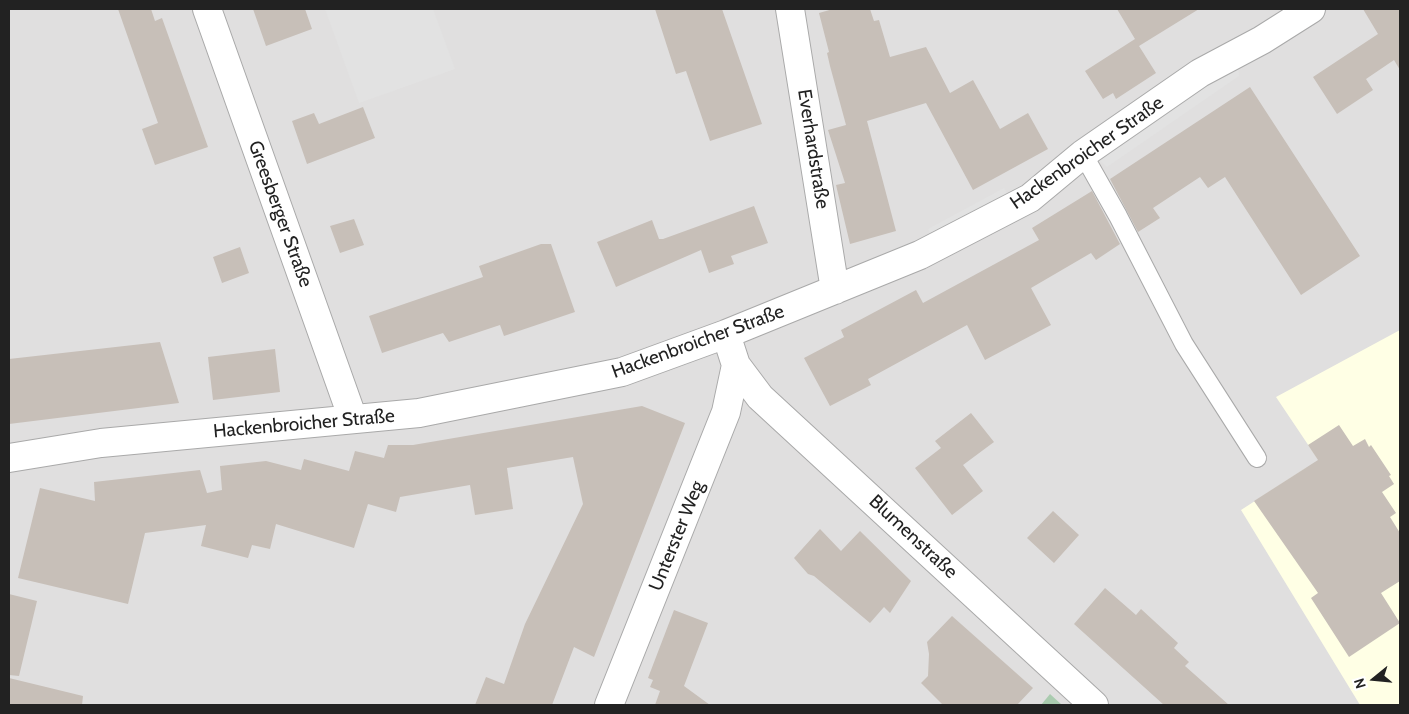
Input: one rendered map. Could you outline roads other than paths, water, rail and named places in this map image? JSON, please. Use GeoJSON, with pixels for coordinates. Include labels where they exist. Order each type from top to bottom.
{"type":"FeatureCollection","features":[{"type":"Feature","properties":{"kind":"street","name":"Greesberger Straße"},"geometry":{"type":"LineString","coordinates":[[207,9],[353,419]]}},
{"type":"Feature","properties":{"kind":"street","name":"Everhardstraße"},"geometry":{"type":"LineString","coordinates":[[790,9],[836,290]]}},
{"type":"Feature","properties":{"kind":"street","name":"Hackenbroicher Straße"},"geometry":{"type":"LineString","coordinates":[[9,458],[101,443],[419,413],[622,372],[726,334],[920,255],[1030,198],[1083,154],[1200,73],[1262,40],[1311,9]]}},
{"type":"Feature","properties":{"kind":"street"},"geometry":{"type":"LineString","coordinates":[[726,334],[736,365]]}},
{"type":"Feature","properties":{"kind":"street","name":"Blumenstraße"},"geometry":{"type":"LineString","coordinates":[[736,365],[760,397],[1091,704]]}},
{"type":"Feature","properties":{"kind":"street","name":"Unterster Weg"},"geometry":{"type":"LineString","coordinates":[[609,705],[726,412],[736,365]]}},
{"type":"Feature","properties":{"kind":"lane"},"geometry":{"type":"LineString","coordinates":[[1083,154],[1118,216],[1184,344],[1257,458]]}}]}
